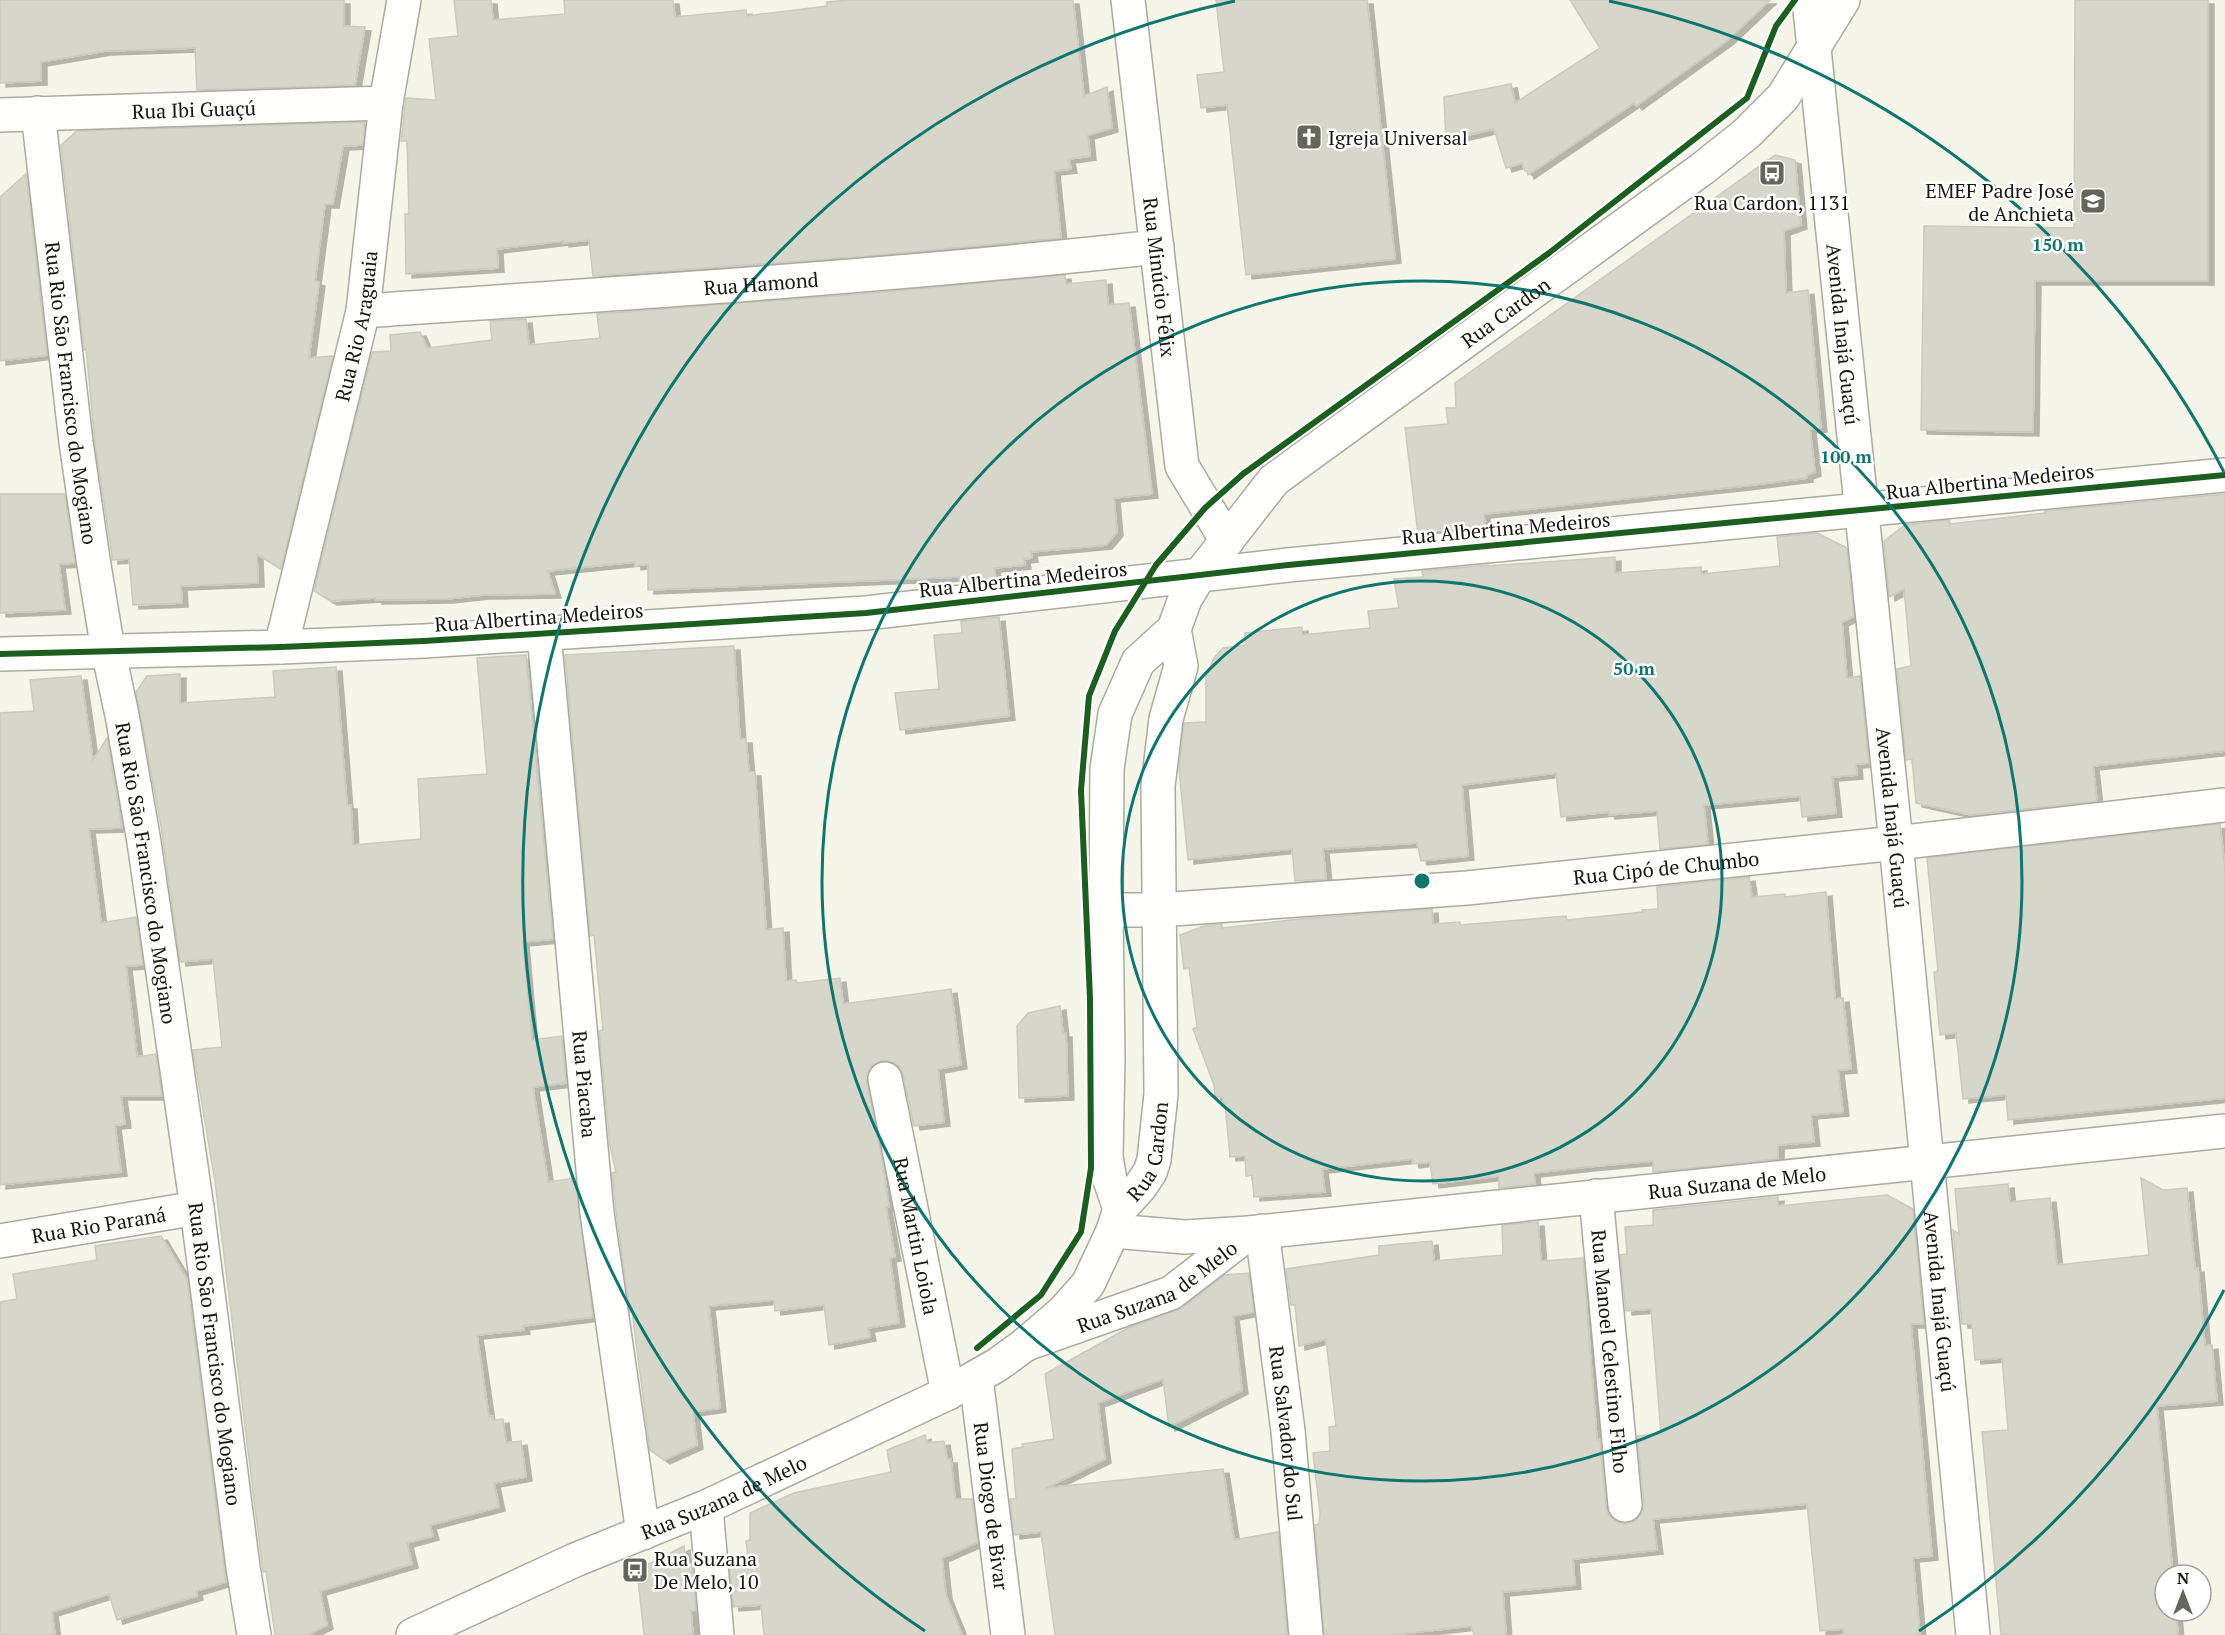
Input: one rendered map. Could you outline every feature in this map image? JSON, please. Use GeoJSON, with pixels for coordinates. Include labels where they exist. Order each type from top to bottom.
{"type":"FeatureCollection","features":[{"type":"Feature","properties":{"kind":"street","name":"Rua Rio Araguaia"},"geometry":{"type":"LineString","coordinates":[[281,647],[363,311],[386,104],[404,0]]}},
{"type":"Feature","properties":{"kind":"street","name":"Rua Minúcio Félix"},"geometry":{"type":"LineString","coordinates":[[1128,0],[1182,466],[1227,542]]}},
{"type":"Feature","properties":{"kind":"street","name":"Avenida Inajá Guaçú"},"geometry":{"type":"LineString","coordinates":[[1809,0],[1928,1162],[1973,1635]]}},
{"type":"Feature","properties":{"kind":"street","name":"Rua Cardon"},"geometry":{"type":"LineString","coordinates":[[1117,1220],[1106,1157],[1107,769],[1115,714],[1138,662],[1174,629],[1185,599],[1199,576],[1274,480],[1702,169],[1746,134],[1783,97],[1843,0]]}},
{"type":"Feature","properties":{"kind":"street","name":"Rua Ibi Guaçú"},"geometry":{"type":"LineString","coordinates":[[0,115],[386,104]]}},
{"type":"Feature","properties":{"kind":"street","name":"Rua Rio São Francisco do Mogiano"},"geometry":{"type":"LineString","coordinates":[[38,113],[76,442],[108,650],[144,842],[197,1208],[243,1567],[254,1635]]}},
{"type":"Feature","properties":{"kind":"street","name":"Rua Hamond"},"geometry":{"type":"LineString","coordinates":[[363,311],[737,285],[1022,262],[1157,247]]}},
{"type":"Feature","properties":{"kind":"street","name":"Rua Albertina Medeiros"},"geometry":{"type":"LineString","coordinates":[[0,654],[281,647],[544,634],[866,613],[1299,564],[2225,475]]}},
{"type":"Feature","properties":{"kind":"street","name":"Rua Cardon"},"geometry":{"type":"LineString","coordinates":[[1117,1220],[1140,1187],[1154,1160],[1161,1095],[1158,786],[1166,719],[1181,666],[1174,629]]}},
{"type":"Feature","properties":{"kind":"street","name":"Rua Piacaba"},"geometry":{"type":"LineString","coordinates":[[544,634],[597,1213],[643,1533]]}},
{"type":"Feature","properties":{"kind":"street","name":"Rua Cipó de Chumbo"},"geometry":{"type":"LineString","coordinates":[[1106,910],[1160,910],[1467,888],[1896,843],[2225,805]]}},
{"type":"Feature","properties":{"kind":"street","name":"Rua Martin Loiola"},"geometry":{"type":"LineString","coordinates":[[885,1078],[948,1393]]}},
{"type":"Feature","properties":{"kind":"street","name":"Rua Suzana de Melo"},"geometry":{"type":"LineString","coordinates":[[413,1635],[575,1560],[706,1507],[976,1378],[1026,1344],[1063,1312],[1088,1284],[1117,1220],[1185,1237],[1255,1232],[2225,1131]]}},
{"type":"Feature","properties":{"kind":"street","name":"Rua Manoel Celestino Filho"},"geometry":{"type":"LineString","coordinates":[[1596,1196],[1625,1505]]}},
{"type":"Feature","properties":{"kind":"street","name":"Rua Rio Paraná"},"geometry":{"type":"LineString","coordinates":[[0,1241],[197,1208]]}},
{"type":"Feature","properties":{"kind":"street","name":"Rua Suzana de Melo"},"geometry":{"type":"LineString","coordinates":[[1026,1344],[1171,1293],[1255,1232]]}},
{"type":"Feature","properties":{"kind":"street","name":"Rua Salvador do Sul"},"geometry":{"type":"LineString","coordinates":[[1255,1232],[1288,1431],[1306,1635]]}},
{"type":"Feature","properties":{"kind":"street","name":"Rua Diogo de Bivar"},"geometry":{"type":"LineString","coordinates":[[976,1378],[1008,1635]]}},
{"type":"Feature","properties":{"kind":"street"},"geometry":{"type":"LineString","coordinates":[[706,1507],[717,1635]]}},
{"type":"Feature","properties":{"kind":"building"},"geometry":{"type":"Polygon","coordinates":[[[0,0],[344,0],[344,26],[365,27],[355,85],[197,90],[195,48],[105,51],[41,62],[41,81],[0,83],[0,0]]]}},
{"type":"Feature","properties":{"kind":"building"},"geometry":{"type":"Polygon","coordinates":[[[454,0],[491,0],[493,20],[565,14],[564,0],[673,0],[675,17],[746,10],[747,16],[827,6],[827,2],[849,0],[1073,0],[1084,96],[1107,87],[1112,128],[1088,135],[1090,156],[1069,159],[1071,169],[1054,171],[1061,238],[858,257],[593,276],[589,240],[563,243],[563,241],[497,249],[498,268],[406,274],[405,214],[409,214],[407,141],[401,141],[406,98],[436,100],[429,39],[458,36],[454,0]]]}},
{"type":"Feature","properties":{"kind":"building"},"geometry":{"type":"Polygon","coordinates":[[[1216,0],[1367,0],[1395,259],[1246,275],[1227,105],[1201,108],[1197,75],[1224,72],[1216,0]]]}},
{"type":"Feature","properties":{"kind":"building"},"geometry":{"type":"Polygon","coordinates":[[[1570,0],[1770,0],[1728,40],[1636,106],[1634,103],[1528,175],[1522,163],[1506,168],[1494,129],[1446,140],[1444,97],[1511,84],[1515,103],[1600,48],[1570,0]]]}},
{"type":"Feature","properties":{"kind":"building"},"geometry":{"type":"Polygon","coordinates":[[[2075,0],[2208,0],[2208,281],[2035,281],[2033,432],[1921,430],[1924,226],[2074,228],[2075,0]]]}},
{"type":"Feature","properties":{"kind":"building"},"geometry":{"type":"Polygon","coordinates":[[[365,122],[363,145],[343,146],[333,204],[325,204],[315,281],[319,282],[309,358],[333,356],[281,569],[257,554],[258,583],[181,586],[182,603],[133,605],[129,559],[112,560],[95,444],[61,145],[77,131],[365,122]]]}},
{"type":"Feature","properties":{"kind":"building"},"geometry":{"type":"Polygon","coordinates":[[[1775,155],[1795,160],[1801,225],[1784,231],[1786,293],[1808,290],[1821,428],[1810,429],[1815,472],[1807,475],[1807,478],[1744,486],[1484,514],[1485,527],[1418,534],[1405,428],[1448,424],[1446,408],[1456,408],[1455,383],[1775,155]]]}},
{"type":"Feature","properties":{"kind":"building"},"geometry":{"type":"Polygon","coordinates":[[[26,174],[47,355],[0,361],[0,197],[26,174]]]}},
{"type":"Feature","properties":{"kind":"building"},"geometry":{"type":"Polygon","coordinates":[[[1065,275],[1066,284],[1106,280],[1108,305],[1129,303],[1152,494],[1114,498],[1117,532],[1106,545],[1031,552],[1032,558],[1024,559],[1025,565],[994,568],[996,579],[960,583],[959,577],[648,590],[648,564],[635,566],[635,562],[548,571],[555,594],[331,601],[314,591],[372,352],[391,351],[390,335],[420,332],[427,348],[492,340],[490,321],[526,319],[529,345],[600,338],[597,314],[861,294],[1065,275]]]}},
{"type":"Feature","properties":{"kind":"building"},"geometry":{"type":"Polygon","coordinates":[[[0,494],[65,494],[75,563],[59,564],[65,610],[0,613],[0,494]]]}},
{"type":"Feature","properties":{"kind":"building"},"geometry":{"type":"Polygon","coordinates":[[[2225,494],[2225,751],[2093,766],[2097,801],[1971,815],[1916,803],[1912,759],[1906,760],[1897,669],[1911,666],[1904,589],[1889,597],[1884,541],[1905,525],[1949,520],[1950,524],[2045,513],[2045,511],[2225,494]]]}},
{"type":"Feature","properties":{"kind":"building"},"geometry":{"type":"Polygon","coordinates":[[[1817,533],[1847,548],[1854,616],[1842,622],[1847,678],[1860,676],[1869,763],[1856,764],[1857,775],[1832,777],[1836,813],[1802,817],[1800,796],[1704,805],[1708,844],[1660,849],[1657,811],[1609,815],[1608,812],[1561,817],[1556,773],[1462,785],[1468,856],[1421,861],[1417,843],[1323,849],[1326,879],[1295,881],[1292,849],[1188,860],[1179,769],[1184,723],[1206,722],[1206,677],[1214,658],[1223,648],[1246,645],[1245,633],[1302,627],[1302,635],[1370,628],[1368,611],[1399,608],[1394,579],[1423,577],[1422,571],[1615,557],[1615,573],[1701,567],[1702,574],[1780,566],[1777,537],[1817,533]]]}},
{"type":"Feature","properties":{"kind":"building"},"geometry":{"type":"Polygon","coordinates":[[[999,617],[1009,716],[900,730],[895,693],[939,689],[934,635],[962,633],[961,621],[999,617]]]}},
{"type":"Feature","properties":{"kind":"building"},"geometry":{"type":"Polygon","coordinates":[[[734,646],[740,739],[746,739],[749,772],[755,772],[766,930],[783,928],[786,981],[796,980],[797,983],[840,978],[843,1004],[951,989],[961,1065],[938,1069],[944,1122],[914,1126],[899,1066],[890,1061],[881,1061],[872,1065],[867,1074],[889,1207],[886,1207],[895,1257],[890,1258],[899,1323],[868,1328],[870,1337],[829,1345],[824,1305],[775,1311],[774,1300],[709,1306],[720,1408],[693,1412],[697,1445],[664,1460],[650,1450],[616,1211],[612,1173],[616,1172],[610,1146],[599,1031],[603,1030],[594,935],[590,936],[565,655],[734,646]]]}},
{"type":"Feature","properties":{"kind":"building"},"geometry":{"type":"Polygon","coordinates":[[[526,655],[553,939],[523,942],[532,1040],[562,1036],[566,1083],[533,1087],[548,1182],[575,1178],[593,1317],[523,1326],[524,1330],[477,1335],[489,1417],[493,1416],[493,1420],[503,1419],[506,1443],[521,1441],[526,1477],[494,1483],[499,1507],[430,1525],[433,1536],[407,1543],[412,1564],[320,1591],[327,1625],[307,1635],[275,1635],[266,1571],[263,1572],[215,1182],[193,1050],[222,1047],[213,959],[180,962],[161,826],[136,692],[147,676],[180,674],[180,703],[275,697],[273,671],[336,667],[347,805],[351,805],[353,845],[421,839],[418,779],[487,774],[477,658],[526,655]]]}},
{"type":"Feature","properties":{"kind":"building"},"geometry":{"type":"Polygon","coordinates":[[[81,676],[93,760],[107,738],[122,828],[89,829],[101,923],[136,917],[143,965],[126,966],[137,1057],[156,1054],[162,1096],[121,1096],[125,1124],[115,1125],[121,1172],[0,1185],[0,713],[34,711],[30,680],[81,676]]]}},
{"type":"Feature","properties":{"kind":"building"},"geometry":{"type":"Polygon","coordinates":[[[2220,824],[2225,869],[2225,1098],[2008,1120],[2006,1095],[1963,1099],[1956,1033],[1940,1035],[1934,972],[1938,971],[1927,858],[2220,824]]]}},
{"type":"Feature","properties":{"kind":"building"},"geometry":{"type":"Polygon","coordinates":[[[1749,877],[1752,897],[1785,894],[1785,897],[1826,892],[1835,999],[1843,998],[1851,1069],[1838,1070],[1843,1112],[1811,1115],[1814,1142],[1778,1145],[1778,1159],[1653,1172],[1653,1161],[1587,1167],[1534,1173],[1535,1184],[1499,1188],[1499,1176],[1433,1184],[1430,1162],[1413,1164],[1412,1159],[1322,1169],[1325,1192],[1254,1197],[1252,1175],[1246,1176],[1245,1156],[1230,1157],[1223,1097],[1215,1097],[1214,1085],[1193,1029],[1197,1027],[1189,968],[1184,969],[1180,935],[1204,926],[1222,924],[1222,928],[1299,919],[1432,909],[1433,924],[1460,922],[1460,925],[1566,916],[1567,920],[1658,909],[1657,887],[1749,877]]]}},
{"type":"Feature","properties":{"kind":"building"},"geometry":{"type":"Polygon","coordinates":[[[1060,1006],[1063,1033],[1066,1033],[1068,1096],[1019,1098],[1017,1026],[1028,1013],[1060,1006]]]}},
{"type":"Feature","properties":{"kind":"building"},"geometry":{"type":"Polygon","coordinates":[[[2141,1178],[2163,1190],[2187,1188],[2195,1269],[2198,1268],[2205,1346],[2212,1345],[2217,1401],[2157,1406],[2172,1563],[2153,1563],[2153,1623],[2177,1623],[2178,1635],[2001,1635],[1982,1432],[2008,1430],[2002,1358],[1975,1360],[1972,1324],[1962,1324],[1953,1230],[1959,1234],[1955,1189],[2008,1184],[2010,1202],[2050,1198],[2057,1265],[2149,1255],[2141,1178]]]}},
{"type":"Feature","properties":{"kind":"building"},"geometry":{"type":"Polygon","coordinates":[[[1887,1195],[1913,1209],[1924,1324],[1911,1324],[1932,1556],[1913,1558],[1920,1635],[1844,1635],[1843,1629],[1820,1631],[1807,1504],[1653,1519],[1657,1550],[1573,1559],[1575,1585],[1503,1592],[1506,1635],[1474,1635],[1471,1626],[1392,1635],[1324,1635],[1315,1525],[1319,1524],[1320,1513],[1313,1453],[1330,1451],[1329,1427],[1336,1426],[1326,1339],[1299,1346],[1295,1305],[1291,1305],[1286,1269],[1379,1255],[1379,1246],[1432,1241],[1434,1261],[1503,1255],[1502,1225],[1538,1222],[1541,1261],[1583,1258],[1597,1440],[1600,1439],[1606,1507],[1609,1515],[1617,1522],[1627,1524],[1635,1521],[1642,1513],[1644,1504],[1637,1436],[1661,1434],[1651,1309],[1626,1311],[1620,1255],[1627,1254],[1625,1227],[1653,1225],[1653,1210],[1778,1197],[1778,1206],[1887,1195]]]}},
{"type":"Feature","properties":{"kind":"building"},"geometry":{"type":"Polygon","coordinates":[[[161,1236],[187,1279],[226,1582],[196,1591],[197,1596],[117,1620],[109,1594],[52,1612],[55,1635],[0,1635],[0,1302],[17,1299],[13,1274],[97,1260],[95,1246],[161,1236]]]}},
{"type":"Feature","properties":{"kind":"building"},"geometry":{"type":"Polygon","coordinates":[[[1249,1273],[1254,1312],[1233,1316],[1242,1390],[1169,1427],[1163,1379],[1098,1403],[1105,1459],[1046,1488],[1223,1469],[1234,1540],[1278,1532],[1287,1635],[1055,1635],[1041,1532],[1014,1535],[1010,1499],[1016,1499],[1012,1449],[1023,1447],[1022,1444],[1054,1439],[1045,1374],[1128,1328],[1182,1308],[1225,1275],[1249,1273]]]}},
{"type":"Feature","properties":{"kind":"building"},"geometry":{"type":"Polygon","coordinates":[[[925,1435],[927,1443],[944,1441],[947,1459],[951,1459],[955,1499],[972,1499],[978,1542],[942,1558],[946,1595],[962,1635],[764,1635],[761,1605],[733,1607],[729,1559],[748,1556],[746,1541],[750,1540],[750,1513],[794,1493],[891,1472],[887,1450],[925,1435]]]}},
{"type":"Feature","properties":{"kind":"building"},"geometry":{"type":"Polygon","coordinates":[[[684,1546],[686,1564],[692,1564],[696,1610],[691,1611],[693,1635],[644,1635],[637,1570],[684,1546]]]}},
{"type":"Feature","properties":{"kind":"cycle path"},"geometry":{"type":"LineString","coordinates":[[977,1348],[1041,1295],[1081,1232],[1091,1168],[1090,999],[1081,790],[1089,696],[1115,631],[1156,565],[1205,508],[1243,474],[1549,253],[1747,98],[1776,26],[1795,0]]}},
{"type":"Feature","properties":{"kind":"cycle path"},"geometry":{"type":"LineString","coordinates":[[0,654],[424,641],[866,613],[1288,565],[2225,475]]}},
{"type":"Feature","properties":{"kind":"place","name":"Igreja Universal"},"geometry":{"type":"Point","coordinates":[1309,137]}},
{"type":"Feature","properties":{"kind":"place","name":"Rua Cardon, 1131"},"geometry":{"type":"Point","coordinates":[1772,173]}},
{"type":"Feature","properties":{"kind":"place","name":"EMEF Padre José de Anchieta"},"geometry":{"type":"Point","coordinates":[2093,201]}},
{"type":"Feature","properties":{"kind":"place","name":"Rua Suzana De Melo, 10"},"geometry":{"type":"Point","coordinates":[635,1570]}}]}
